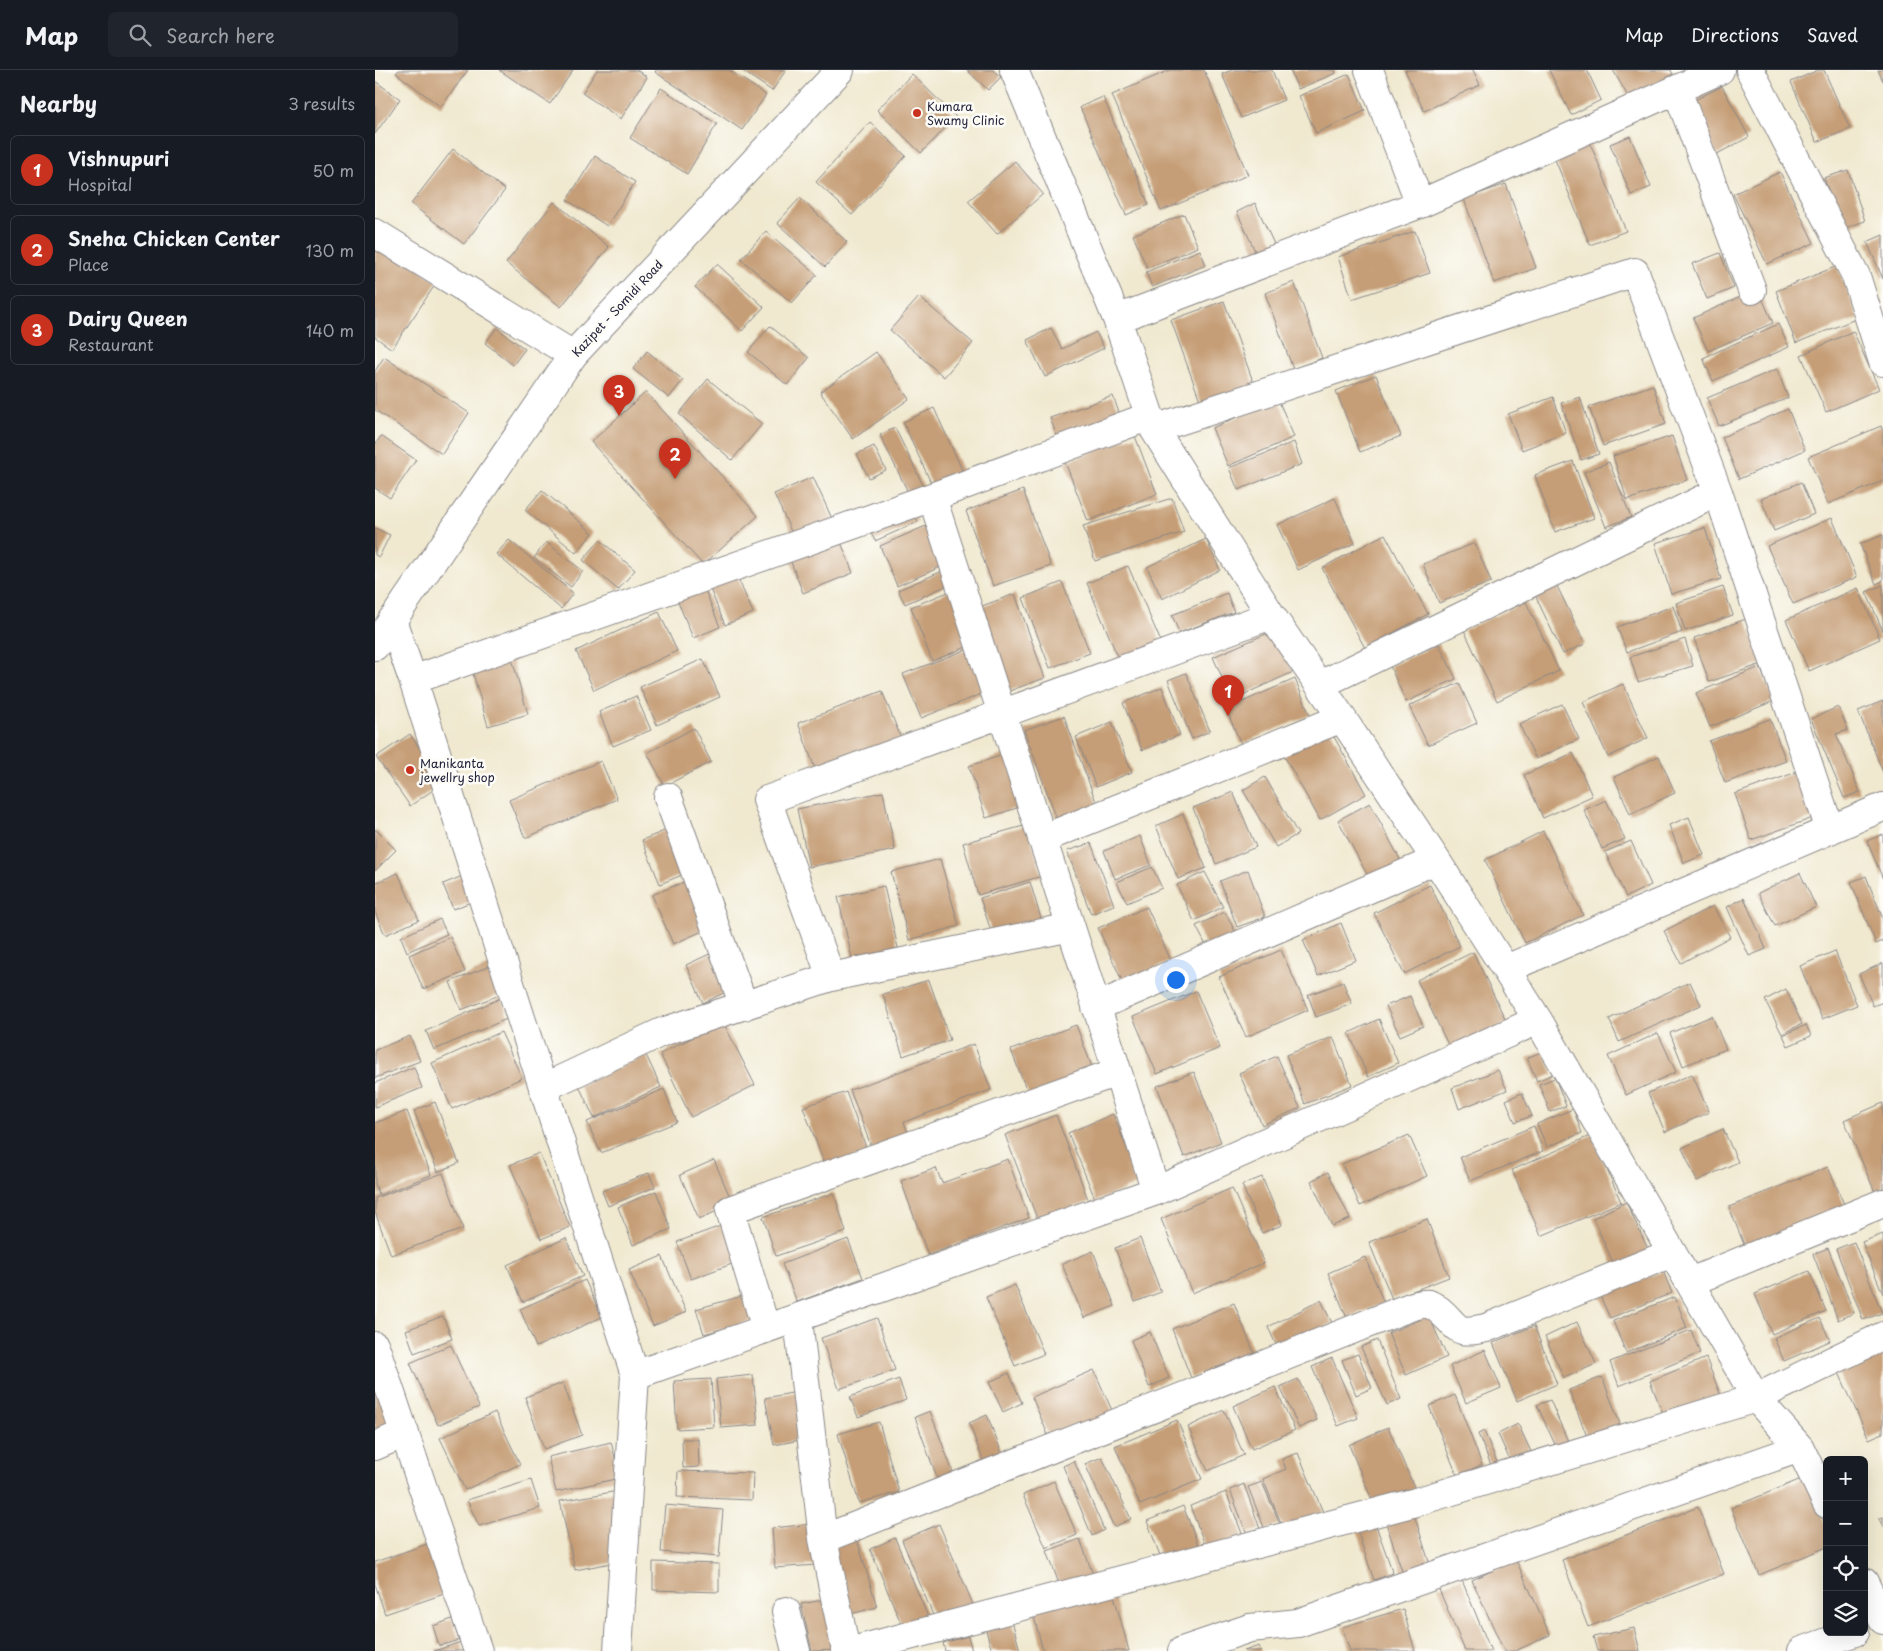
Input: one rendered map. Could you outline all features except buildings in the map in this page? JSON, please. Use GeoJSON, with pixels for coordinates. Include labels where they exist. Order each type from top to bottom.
{"type":"FeatureCollection","features":[{"type":"Feature","properties":{"kind":"street","name":"Kazipet - Somidi Road"},"geometry":{"type":"LineString","coordinates":[[375,646],[573,355],[841,70]]}},
{"type":"Feature","properties":{"kind":"street"},"geometry":{"type":"LineString","coordinates":[[1014,70],[1117,319],[1152,423],[1271,616],[1320,685],[1436,860],[1538,1020],[1755,1398],[1800,1448],[1826,1501]]}},
{"type":"Feature","properties":{"kind":"street"},"geometry":{"type":"LineString","coordinates":[[1369,70],[1420,204]]}},
{"type":"Feature","properties":{"kind":"street"},"geometry":{"type":"LineString","coordinates":[[1117,319],[1420,204],[1721,70]]}},
{"type":"Feature","properties":{"kind":"street"},"geometry":{"type":"LineString","coordinates":[[1750,70],[1856,276],[1883,362]]}},
{"type":"Feature","properties":{"kind":"street"},"geometry":{"type":"LineString","coordinates":[[1677,90],[1752,290]]}},
{"type":"Feature","properties":{"kind":"street"},"geometry":{"type":"LineString","coordinates":[[375,233],[573,355]]}},
{"type":"Feature","properties":{"kind":"street"},"geometry":{"type":"LineString","coordinates":[[413,680],[932,497],[1152,423],[1635,272],[1718,492],[1830,830]]}},
{"type":"Feature","properties":{"kind":"street"},"geometry":{"type":"LineString","coordinates":[[1320,685],[1718,492]]}},
{"type":"Feature","properties":{"kind":"street"},"geometry":{"type":"LineString","coordinates":[[932,497],[1156,1191]]}},
{"type":"Feature","properties":{"kind":"street"},"geometry":{"type":"LineString","coordinates":[[831,978],[767,800],[1271,616]]}},
{"type":"Feature","properties":{"kind":"street"},"geometry":{"type":"LineString","coordinates":[[392,620],[413,680],[635,1375],[618,1651]]}},
{"type":"Feature","properties":{"kind":"street"},"geometry":{"type":"LineString","coordinates":[[1042,839],[1342,718]]}},
{"type":"Feature","properties":{"kind":"street"},"geometry":{"type":"LineString","coordinates":[[668,797],[744,1006]]}},
{"type":"Feature","properties":{"kind":"street"},"geometry":{"type":"LineString","coordinates":[[1506,969],[1883,807]]}},
{"type":"Feature","properties":{"kind":"street"},"geometry":{"type":"LineString","coordinates":[[1096,1007],[1436,860]]}},
{"type":"Feature","properties":{"kind":"street"},"geometry":{"type":"LineString","coordinates":[[543,1088],[662,1032],[831,978],[1071,927]]}},
{"type":"Feature","properties":{"kind":"street"},"geometry":{"type":"LineString","coordinates":[[635,1375],[1156,1191],[1538,1020]]}},
{"type":"Feature","properties":{"kind":"street"},"geometry":{"type":"LineString","coordinates":[[766,1329],[730,1210],[1117,1072]]}},
{"type":"Feature","properties":{"kind":"street"},"geometry":{"type":"LineString","coordinates":[[1690,1282],[1883,1203]]}},
{"type":"Feature","properties":{"kind":"street"},"geometry":{"type":"LineString","coordinates":[[823,1539],[1419,1304],[1430,1304],[1440,1311],[1455,1328],[1469,1332],[1486,1328],[1672,1253]]}},
{"type":"Feature","properties":{"kind":"street"},"geometry":{"type":"LineString","coordinates":[[798,1318],[823,1539],[846,1651]]}},
{"type":"Feature","properties":{"kind":"street"},"geometry":{"type":"LineString","coordinates":[[851,1651],[1416,1502],[1755,1398],[1883,1336]]}},
{"type":"Feature","properties":{"kind":"street"},"geometry":{"type":"LineString","coordinates":[[375,1346],[478,1651]]}},
{"type":"Feature","properties":{"kind":"street"},"geometry":{"type":"LineString","coordinates":[[375,1446],[405,1433]]}},
{"type":"Feature","properties":{"kind":"street"},"geometry":{"type":"LineString","coordinates":[[1182,1651],[1250,1628],[1298,1623],[1800,1448]]}},
{"type":"Feature","properties":{"kind":"street"},"geometry":{"type":"LineString","coordinates":[[1868,1590],[1883,1621],[1868,1627]]}},
{"type":"Feature","properties":{"kind":"street"},"geometry":{"type":"LineString","coordinates":[[786,1611],[796,1651]]}},
{"type":"Feature","properties":{"kind":"street"},"geometry":{"type":"LineString","coordinates":[[1802,1651],[1844,1636]]}},
{"type":"Feature","properties":{"kind":"place","name":"Kumara Swamy Clinic"},"geometry":{"type":"Point","coordinates":[917,113]}},
{"type":"Feature","properties":{"kind":"place","name":"Dairy Queen"},"geometry":{"type":"Point","coordinates":[619,416]}},
{"type":"Feature","properties":{"kind":"place","name":"Sneha Chicken Center"},"geometry":{"type":"Point","coordinates":[675,479]}},
{"type":"Feature","properties":{"kind":"place","name":"Vishnupuri"},"geometry":{"type":"Point","coordinates":[1228,716]}},
{"type":"Feature","properties":{"kind":"place","name":"Manikanta jewellry shop"},"geometry":{"type":"Point","coordinates":[410,770]}}]}
